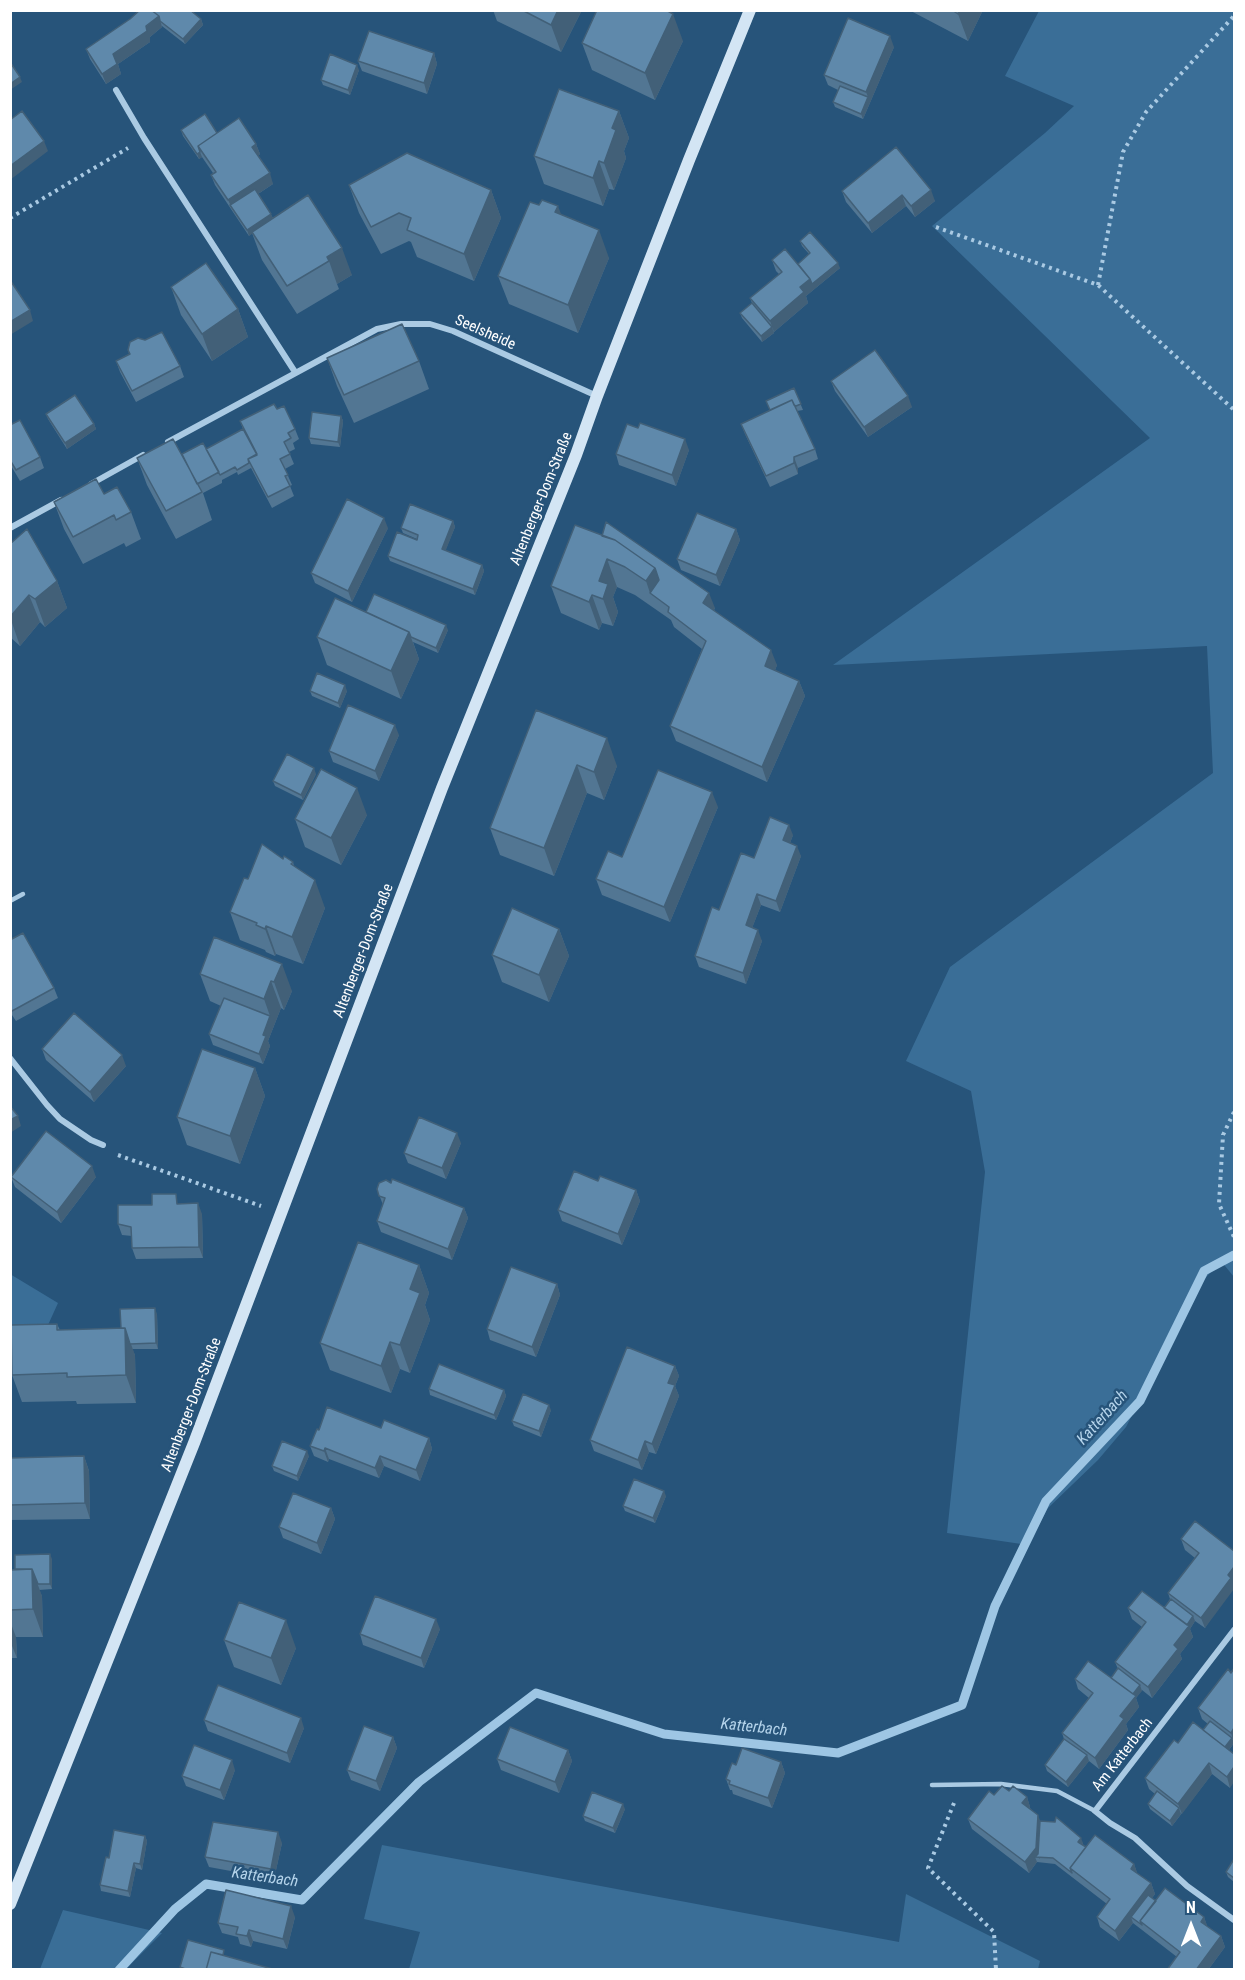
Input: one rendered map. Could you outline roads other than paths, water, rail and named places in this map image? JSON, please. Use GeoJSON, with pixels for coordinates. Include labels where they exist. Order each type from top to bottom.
{"type":"FeatureCollection","features":[{"type":"Feature","properties":{"kind":"main road","name":"Altenberger-Dom-Straße"},"geometry":{"type":"LineString","coordinates":[[10,1904],[194,1443],[441,788],[572,466],[745,12]]}},
{"type":"Feature","properties":{"kind":"street"},"geometry":{"type":"LineString","coordinates":[[116,90],[144,138],[296,372]]}},
{"type":"Feature","properties":{"kind":"street","name":"Seelsheide"},"geometry":{"type":"LineString","coordinates":[[163,444],[377,328],[401,324],[430,324],[453,331],[597,396]]}},
{"type":"Feature","properties":{"kind":"street"},"geometry":{"type":"LineString","coordinates":[[82,489],[153,450]]}},
{"type":"Feature","properties":{"kind":"street"},"geometry":{"type":"LineString","coordinates":[[10,528],[72,494]]}},
{"type":"Feature","properties":{"kind":"street"},"geometry":{"type":"LineString","coordinates":[[10,1058],[46,1105],[60,1119],[92,1140],[104,1145]]}},
{"type":"Feature","properties":{"kind":"street","name":"Am Katterbach"},"geometry":{"type":"LineString","coordinates":[[1234,1630],[1095,1811],[1135,1838],[1187,1886],[1234,1920]]}},
{"type":"Feature","properties":{"kind":"lane"},"geometry":{"type":"LineString","coordinates":[[10,901],[23,894]]}},
{"type":"Feature","properties":{"kind":"lane"},"geometry":{"type":"LineString","coordinates":[[932,1785],[1001,1784],[1057,1791],[1095,1811]]}},
{"type":"Feature","properties":{"kind":"waterway","name":"Katterbach"},"geometry":{"type":"LineString","coordinates":[[119,1970],[175,1909],[206,1884],[302,1900],[419,1782],[536,1693],[664,1734],[838,1753],[962,1705],[995,1606],[1046,1501],[1140,1401],[1204,1271],[1234,1255]]}}]}
